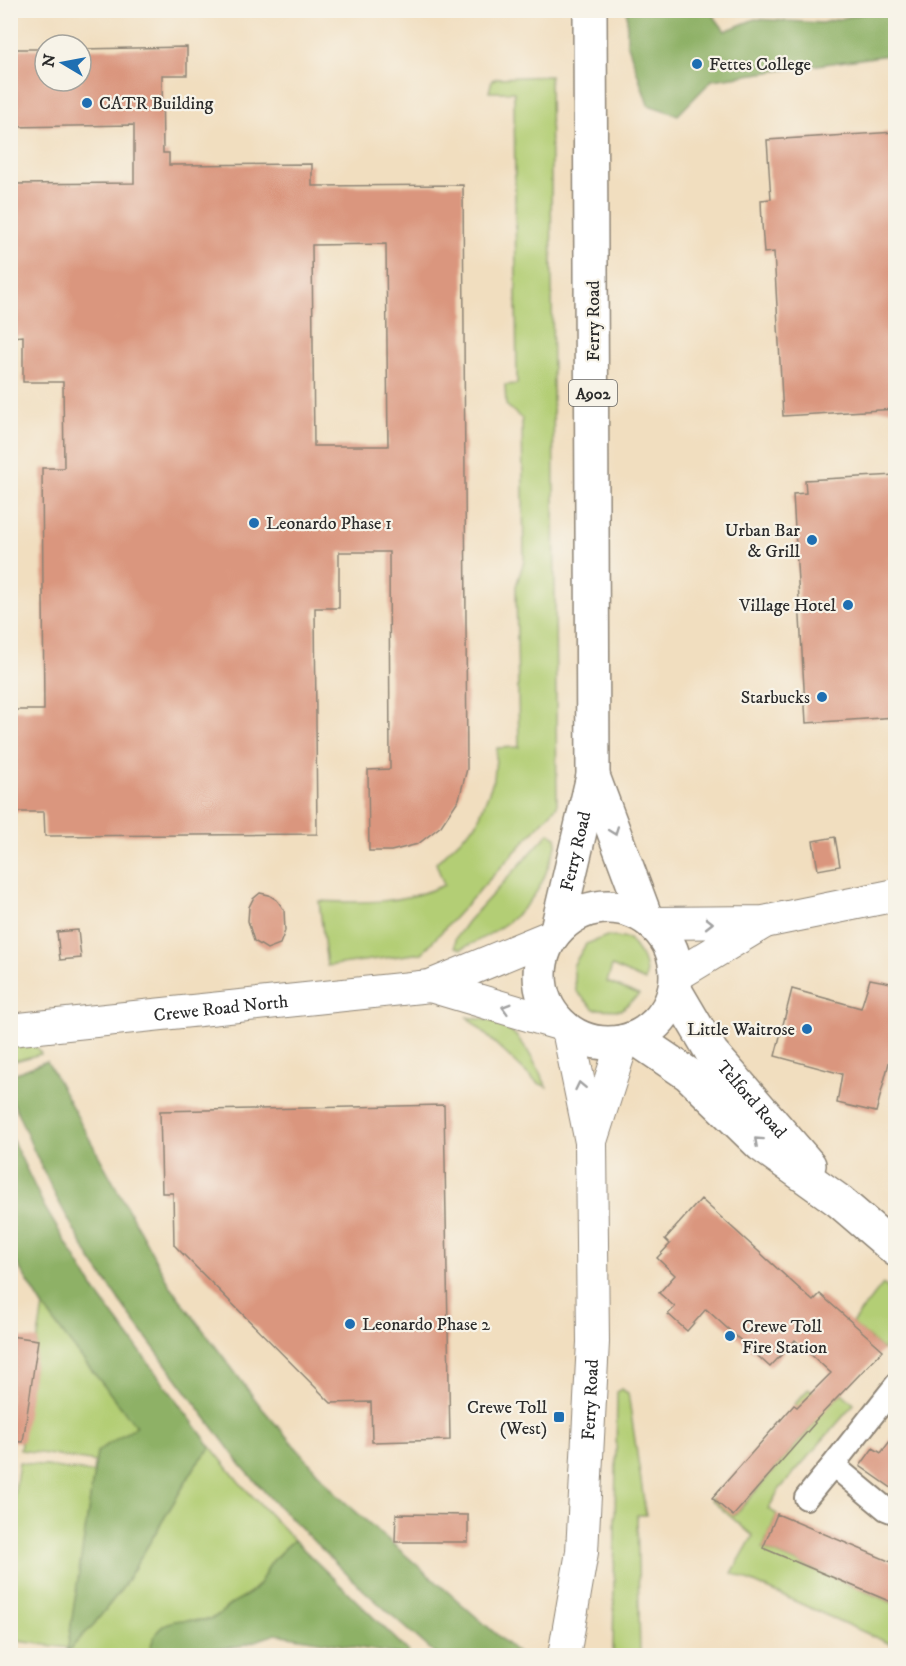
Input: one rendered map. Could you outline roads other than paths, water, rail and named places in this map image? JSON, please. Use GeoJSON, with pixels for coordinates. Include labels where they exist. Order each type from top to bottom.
{"type":"FeatureCollection","features":[{"type":"Feature","properties":{"kind":"main road","name":"Ferry Road"},"geometry":{"type":"LineString","coordinates":[[554,933],[594,776],[590,10]]}},
{"type":"Feature","properties":{"kind":"main road","name":"Ferry Road"},"geometry":{"type":"LineString","coordinates":[[594,776],[650,920]]}},
{"type":"Feature","properties":{"kind":"main road"},"geometry":{"type":"LineString","coordinates":[[616,906],[632,910],[650,920],[671,946],[675,960],[676,983],[669,1005],[661,1019],[649,1030],[629,1040],[609,1043],[594,1042],[580,1037],[565,1027],[551,1013],[544,998],[541,983],[540,966],[544,951],[554,933],[577,914],[600,907],[616,906]]}},
{"type":"Feature","properties":{"kind":"main road","name":"Telford Road"},"geometry":{"type":"LineString","coordinates":[[676,983],[712,1053],[839,1201]]}},
{"type":"Feature","properties":{"kind":"main road","name":"Telford Road"},"geometry":{"type":"LineString","coordinates":[[629,1040],[688,1074],[760,1144],[839,1201],[896,1250]]}},
{"type":"Feature","properties":{"kind":"street"},"geometry":{"type":"LineString","coordinates":[[650,920],[764,922],[896,895]]}},
{"type":"Feature","properties":{"kind":"street"},"geometry":{"type":"LineString","coordinates":[[676,983],[764,922]]}},
{"type":"Feature","properties":{"kind":"street","name":"Crewe Road North"},"geometry":{"type":"LineString","coordinates":[[10,1030],[430,986],[554,933]]}},
{"type":"Feature","properties":{"kind":"street","name":"Crewe Road North"},"geometry":{"type":"LineString","coordinates":[[430,986],[565,1027]]}},
{"type":"Feature","properties":{"kind":"street","name":"Ferry Road"},"geometry":{"type":"LineString","coordinates":[[564,1656],[582,1552],[593,1342],[591,1142],[565,1027]]}},
{"type":"Feature","properties":{"kind":"street","name":"Ferry Road"},"geometry":{"type":"LineString","coordinates":[[591,1142],[629,1040]]}},
{"type":"Feature","properties":{"kind":"street"},"geometry":{"type":"LineString","coordinates":[[806,1498],[896,1385]]}},
{"type":"Feature","properties":{"kind":"street"},"geometry":{"type":"LineString","coordinates":[[832,1465],[886,1509],[896,1514]]}},
{"type":"Feature","properties":{"kind":"place","name":"Fettes College"},"geometry":{"type":"Point","coordinates":[697,64]}},
{"type":"Feature","properties":{"kind":"place","name":"CATR Building"},"geometry":{"type":"Point","coordinates":[87,103]}},
{"type":"Feature","properties":{"kind":"place","name":"Leonardo Phase 1"},"geometry":{"type":"Point","coordinates":[254,523]}},
{"type":"Feature","properties":{"kind":"place","name":"Urban Bar & Grill"},"geometry":{"type":"Point","coordinates":[812,540]}},
{"type":"Feature","properties":{"kind":"place","name":"Village Hotel"},"geometry":{"type":"Point","coordinates":[848,605]}},
{"type":"Feature","properties":{"kind":"place","name":"Starbucks"},"geometry":{"type":"Point","coordinates":[822,697]}},
{"type":"Feature","properties":{"kind":"place","name":"Little Waitrose"},"geometry":{"type":"Point","coordinates":[807,1029]}},
{"type":"Feature","properties":{"kind":"place","name":"Leonardo Phase 2"},"geometry":{"type":"Point","coordinates":[350,1324]}},
{"type":"Feature","properties":{"kind":"place","name":"Crewe Toll Fire Station"},"geometry":{"type":"Point","coordinates":[730,1336]}},
{"type":"Feature","properties":{"kind":"place","name":"Crewe Toll (West)"},"geometry":{"type":"Point","coordinates":[559,1417]}}]}
